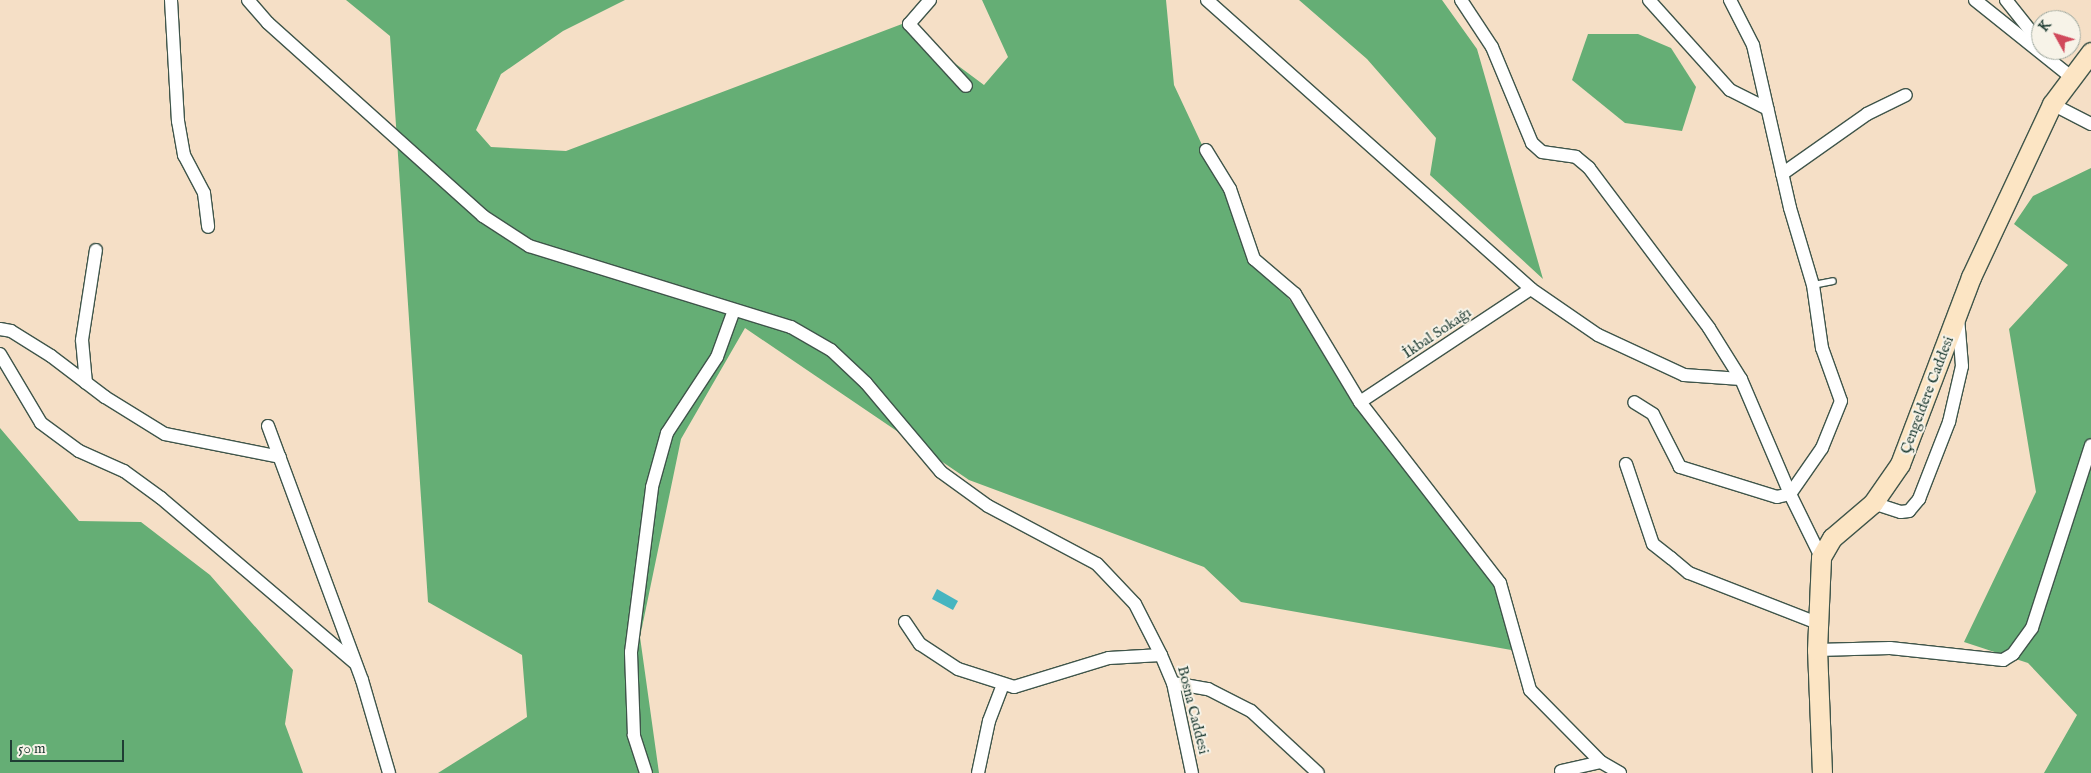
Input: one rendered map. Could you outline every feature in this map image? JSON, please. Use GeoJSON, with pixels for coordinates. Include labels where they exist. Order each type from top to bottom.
{"type":"FeatureCollection","features":[{"type":"Feature","properties":{"kind":"main road","name":"Çengeldere Caddesi"},"geometry":{"type":"LineString","coordinates":[[1822,773],[1817,650],[1821,558],[1832,538],[1873,503],[1918,428],[1958,312],[2052,104],[2070,76],[2091,52]]}},
{"type":"Feature","properties":{"kind":"street"},"geometry":{"type":"LineString","coordinates":[[171,0],[178,121],[184,155],[204,192],[208,227]]}},
{"type":"Feature","properties":{"kind":"street","name":"Bosna Caddesi"},"geometry":{"type":"LineString","coordinates":[[248,0],[444,183],[522,241],[582,264],[791,327],[831,350],[866,383],[942,472],[988,506],[1098,564],[1135,604],[1162,656],[1173,683],[1192,773]]}},
{"type":"Feature","properties":{"kind":"street"},"geometry":{"type":"LineString","coordinates":[[930,0],[909,24],[966,86]]}},
{"type":"Feature","properties":{"kind":"street"},"geometry":{"type":"LineString","coordinates":[[1207,0],[1531,289],[1598,335],[1684,375],[1741,379]]}},
{"type":"Feature","properties":{"kind":"street"},"geometry":{"type":"LineString","coordinates":[[1461,0],[1492,47],[1532,143],[1542,152],[1576,157],[1589,168],[1709,328],[1741,379],[1790,494],[1821,558]]}},
{"type":"Feature","properties":{"kind":"street"},"geometry":{"type":"LineString","coordinates":[[1648,0],[1730,90],[1768,109]]}},
{"type":"Feature","properties":{"kind":"street"},"geometry":{"type":"LineString","coordinates":[[1634,402],[1652,414],[1680,467],[1777,496],[1790,494],[1822,448],[1841,401],[1822,348],[1813,284],[1782,174],[1753,45],[1730,0]]}},
{"type":"Feature","properties":{"kind":"street"},"geometry":{"type":"LineString","coordinates":[[1975,0],[2070,76]]}},
{"type":"Feature","properties":{"kind":"street"},"geometry":{"type":"LineString","coordinates":[[2006,0],[2031,31]]}},
{"type":"Feature","properties":{"kind":"street"},"geometry":{"type":"LineString","coordinates":[[2055,60],[2070,76]]}},
{"type":"Feature","properties":{"kind":"street"},"geometry":{"type":"LineString","coordinates":[[1782,174],[1867,114],[1906,95]]}},
{"type":"Feature","properties":{"kind":"street"},"geometry":{"type":"LineString","coordinates":[[2052,104],[2091,124]]}},
{"type":"Feature","properties":{"kind":"street"},"geometry":{"type":"LineString","coordinates":[[1206,150],[1230,189],[1254,260],[1295,294],[1360,402],[1500,583],[1530,690],[1601,762],[1620,773]]}},
{"type":"Feature","properties":{"kind":"street"},"geometry":{"type":"LineString","coordinates":[[86,383],[82,340],[96,250]]}},
{"type":"Feature","properties":{"kind":"street","name":"İkbal Sokağı"},"geometry":{"type":"LineString","coordinates":[[1360,402],[1531,289]]}},
{"type":"Feature","properties":{"kind":"street"},"geometry":{"type":"LineString","coordinates":[[646,773],[634,735],[631,652],[652,487],[667,433],[717,357],[734,310]]}},
{"type":"Feature","properties":{"kind":"street"},"geometry":{"type":"LineString","coordinates":[[1873,503],[1901,512],[1909,511],[1919,499],[1949,422],[1962,366],[1958,312]]}},
{"type":"Feature","properties":{"kind":"street"},"geometry":{"type":"LineString","coordinates":[[0,329],[11,331],[86,383],[182,440],[280,457]]}},
{"type":"Feature","properties":{"kind":"street"},"geometry":{"type":"LineString","coordinates":[[0,354],[41,423],[79,451],[124,471],[161,498],[356,662]]}},
{"type":"Feature","properties":{"kind":"street"},"geometry":{"type":"LineString","coordinates":[[268,426],[356,662],[389,773]]}},
{"type":"Feature","properties":{"kind":"street"},"geometry":{"type":"LineString","coordinates":[[1817,650],[1890,648],[2003,660],[2013,654],[2032,628],[2091,445]]}},
{"type":"Feature","properties":{"kind":"street"},"geometry":{"type":"LineString","coordinates":[[1626,464],[1650,537],[1689,573],[1817,623]]}},
{"type":"Feature","properties":{"kind":"street"},"geometry":{"type":"LineString","coordinates":[[906,622],[931,653],[958,669],[1003,686],[1014,687],[1109,658],[1162,656]]}},
{"type":"Feature","properties":{"kind":"street"},"geometry":{"type":"LineString","coordinates":[[1173,683],[1208,689],[1238,703],[1269,725],[1318,773]]}},
{"type":"Feature","properties":{"kind":"street"},"geometry":{"type":"LineString","coordinates":[[978,773],[989,721],[1003,686]]}},
{"type":"Feature","properties":{"kind":"street"},"geometry":{"type":"LineString","coordinates":[[1561,771],[1601,762]]}},
{"type":"Feature","properties":{"kind":"lane"},"geometry":{"type":"LineString","coordinates":[[1813,284],[1833,281]]}},
{"type":"Feature","properties":{"kind":"green space"},"geometry":{"type":"Polygon","coordinates":[[[346,0],[625,0],[563,31],[501,74],[476,130],[491,147],[566,151],[902,24],[984,85],[1008,57],[982,0],[1166,0],[1174,85],[1247,241],[1492,580],[1517,651],[1241,602],[1204,567],[969,480],[745,328],[681,439],[640,637],[659,773],[438,773],[527,717],[522,655],[428,602],[390,36],[346,0]]]}},
{"type":"Feature","properties":{"kind":"green space"},"geometry":{"type":"Polygon","coordinates":[[[1299,0],[1442,0],[1477,49],[1543,279],[1430,175],[1436,138],[1367,59],[1299,0]]]}},
{"type":"Feature","properties":{"kind":"green space"},"geometry":{"type":"Polygon","coordinates":[[[1588,34],[1638,34],[1671,48],[1696,87],[1682,131],[1625,123],[1572,80],[1588,34]]]}},
{"type":"Feature","properties":{"kind":"green space"},"geometry":{"type":"Polygon","coordinates":[[[2091,168],[2091,773],[2044,773],[2077,715],[2028,663],[1964,642],[2036,492],[2009,329],[2068,265],[2014,224],[2033,196],[2091,168]]]}},
{"type":"Feature","properties":{"kind":"green space"},"geometry":{"type":"Polygon","coordinates":[[[0,428],[79,521],[141,522],[210,575],[293,670],[285,724],[303,773],[0,773],[0,428]]]}},
{"type":"Feature","properties":{"kind":"water"},"geometry":{"type":"Polygon","coordinates":[[[937,589],[958,601],[953,610],[932,599],[937,589]]]}}]}
